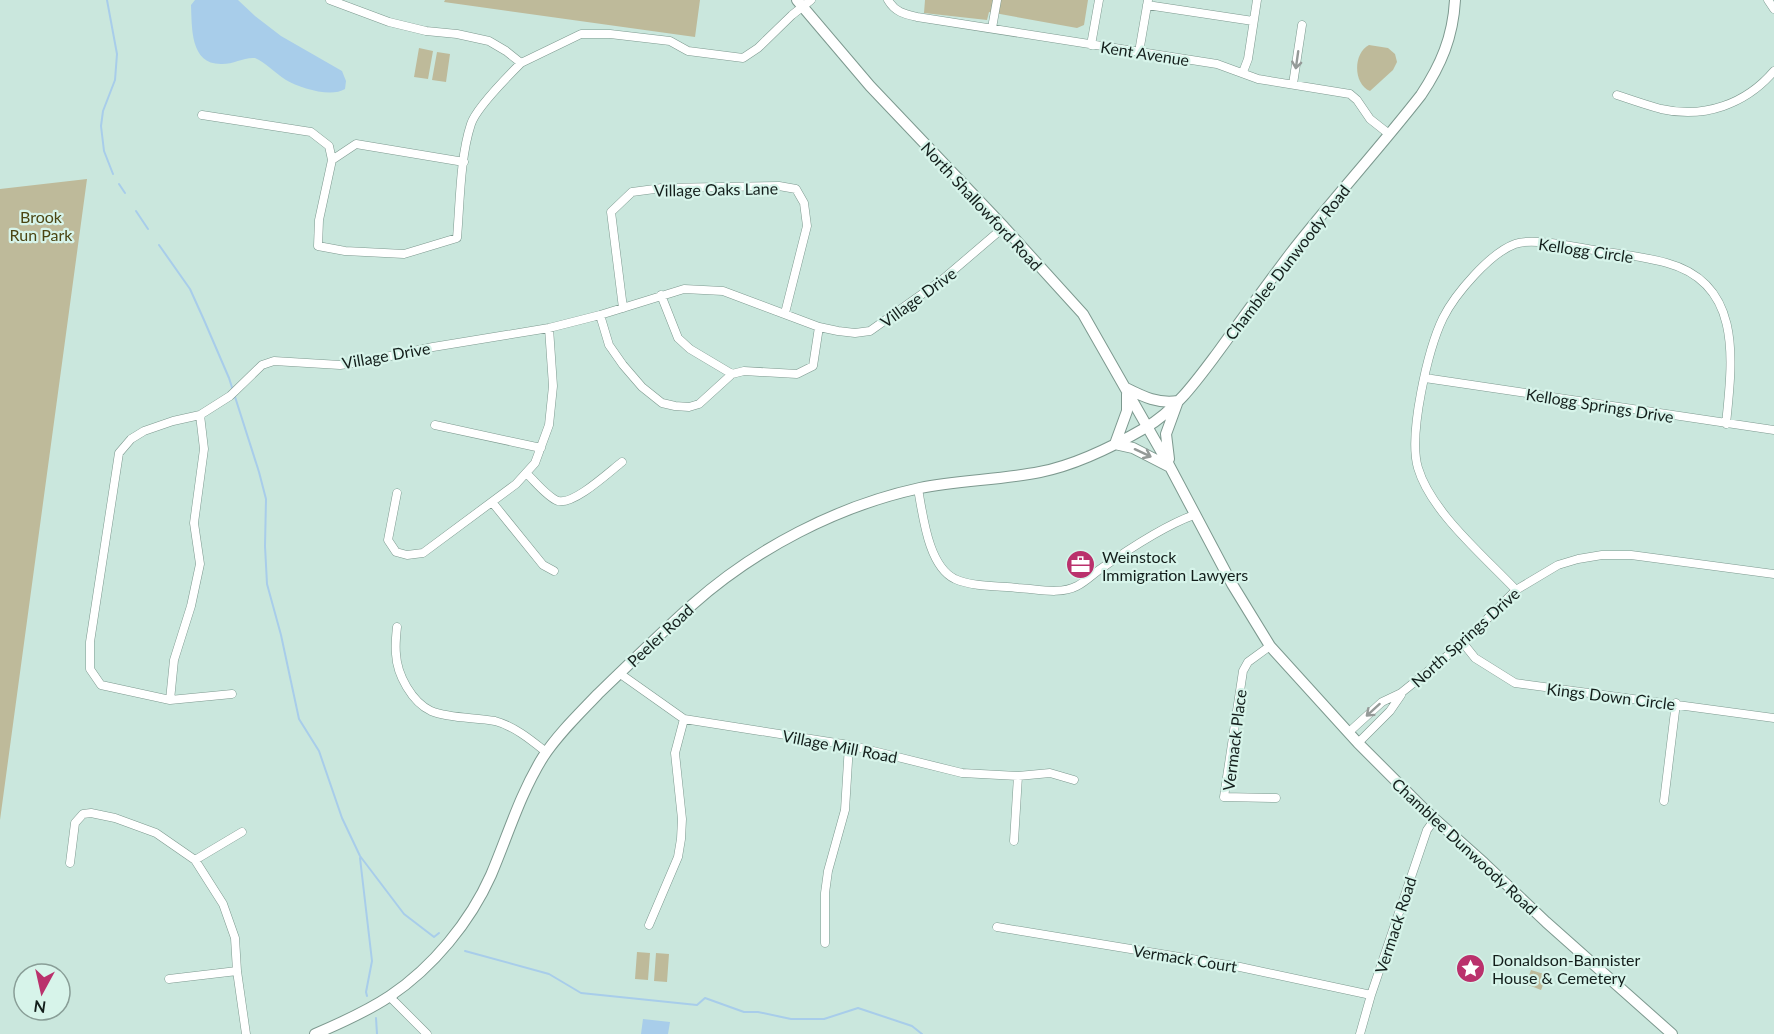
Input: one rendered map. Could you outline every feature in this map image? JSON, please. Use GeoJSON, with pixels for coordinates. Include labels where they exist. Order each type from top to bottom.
{"type":"FeatureCollection","features":[{"type":"Feature","properties":{"kind":"street"},"geometry":{"type":"LineString","coordinates":[[330,0],[389,22],[489,42],[506,51],[521,63]]}},
{"type":"Feature","properties":{"kind":"street","name":"Kent Avenue"},"geometry":{"type":"LineString","coordinates":[[888,0],[893,8],[908,15],[1217,64],[1258,79],[1350,94],[1370,119],[1389,134]]}},
{"type":"Feature","properties":{"kind":"street"},"geometry":{"type":"LineString","coordinates":[[992,28],[997,0]]}},
{"type":"Feature","properties":{"kind":"street"},"geometry":{"type":"LineString","coordinates":[[1091,45],[1099,0]]}},
{"type":"Feature","properties":{"kind":"street"},"geometry":{"type":"LineString","coordinates":[[1243,72],[1248,59],[1257,0]]}},
{"type":"Feature","properties":{"kind":"street","name":"Chamblee Dunwoody Road"},"geometry":{"type":"LineString","coordinates":[[1147,427],[1178,401],[1292,252],[1421,95],[1439,66],[1450,39],[1455,0]]}},
{"type":"Feature","properties":{"kind":"street"},"geometry":{"type":"LineString","coordinates":[[1768,0],[1774,9]]}},
{"type":"Feature","properties":{"kind":"street"},"geometry":{"type":"LineString","coordinates":[[202,115],[311,132],[328,146],[332,160],[319,220],[318,246],[345,251],[404,254],[457,238],[464,162],[471,122],[497,88],[521,63],[581,34],[610,34],[670,41],[688,51],[743,58],[758,48],[804,2]]}},
{"type":"Feature","properties":{"kind":"street","name":"North Shallowford Road"},"geometry":{"type":"LineString","coordinates":[[804,2],[870,86],[1083,314],[1147,427]]}},
{"type":"Feature","properties":{"kind":"street"},"geometry":{"type":"LineString","coordinates":[[1139,52],[1147,2],[1253,21]]}},
{"type":"Feature","properties":{"kind":"street"},"geometry":{"type":"LineString","coordinates":[[1293,84],[1302,25]]}},
{"type":"Feature","properties":{"kind":"street"},"geometry":{"type":"LineString","coordinates":[[1617,95],[1663,109],[1693,113],[1718,109],[1740,99],[1761,85],[1774,71]]}},
{"type":"Feature","properties":{"kind":"street"},"geometry":{"type":"LineString","coordinates":[[332,160],[356,144],[464,162]]}},
{"type":"Feature","properties":{"kind":"street","name":"Village Oaks Lane"},"geometry":{"type":"LineString","coordinates":[[623,308],[611,212],[632,192],[662,188],[779,186],[796,189],[804,203],[807,226],[785,313]]}},
{"type":"Feature","properties":{"kind":"street","name":"Village Drive"},"geometry":{"type":"LineString","coordinates":[[232,694],[170,700],[101,685],[90,669],[90,642],[119,453],[131,439],[144,431],[200,415],[236,390],[262,365],[274,361],[340,365],[433,346],[549,328],[684,289],[723,291],[838,332],[870,331],[942,280],[1004,227]]}},
{"type":"Feature","properties":{"kind":"street","name":"Kellogg Circle"},"geometry":{"type":"LineString","coordinates":[[1516,590],[1433,501],[1418,467],[1416,440],[1422,386],[1444,317],[1460,293],[1483,267],[1503,250],[1517,243],[1542,242],[1668,263],[1690,273],[1709,289],[1726,319],[1732,364],[1726,424]]}},
{"type":"Feature","properties":{"kind":"street"},"geometry":{"type":"LineString","coordinates":[[661,295],[678,338],[690,349],[732,374]]}},
{"type":"Feature","properties":{"kind":"street"},"geometry":{"type":"LineString","coordinates":[[600,315],[609,345],[642,387],[662,403],[688,407],[699,404],[732,374],[744,371],[797,374],[813,366],[819,327]]}},
{"type":"Feature","properties":{"kind":"street"},"geometry":{"type":"LineString","coordinates":[[397,493],[388,540],[396,552],[407,555],[423,553],[516,484],[535,463],[549,425],[553,386],[549,328]]}},
{"type":"Feature","properties":{"kind":"street","name":"Kellogg Springs Drive"},"geometry":{"type":"LineString","coordinates":[[1425,378],[1774,430]]}},
{"type":"Feature","properties":{"kind":"street"},"geometry":{"type":"LineString","coordinates":[[1125,388],[1154,401],[1178,401],[1166,434],[1170,467]]}},
{"type":"Feature","properties":{"kind":"street"},"geometry":{"type":"LineString","coordinates":[[1125,388],[1127,411],[1115,444],[1133,448],[1170,467]]}},
{"type":"Feature","properties":{"kind":"street"},"geometry":{"type":"LineString","coordinates":[[170,700],[174,660],[191,606],[200,564],[194,523],[204,450],[200,415]]}},
{"type":"Feature","properties":{"kind":"street"},"geometry":{"type":"LineString","coordinates":[[435,424],[541,448]]}},
{"type":"Feature","properties":{"kind":"street"},"geometry":{"type":"LineString","coordinates":[[918,489],[933,552],[945,573],[971,583],[1054,591],[1068,590],[1078,586],[1168,526],[1194,515],[1147,427]]}},
{"type":"Feature","properties":{"kind":"street","name":"Peeler Road"},"geometry":{"type":"LineString","coordinates":[[315,1034],[354,1017],[392,995],[442,949],[474,907],[492,871],[521,796],[546,752],[570,723],[620,673],[693,603],[734,570],[795,534],[856,508],[918,489],[1041,472],[1068,464],[1115,444],[1147,427]]}},
{"type":"Feature","properties":{"kind":"street"},"geometry":{"type":"LineString","coordinates":[[526,473],[557,501],[567,501],[589,488],[622,462]]}},
{"type":"Feature","properties":{"kind":"street"},"geometry":{"type":"LineString","coordinates":[[492,502],[543,566],[554,571]]}},
{"type":"Feature","properties":{"kind":"street","name":"Chamblee Dunwoody Road"},"geometry":{"type":"LineString","coordinates":[[1194,515],[1270,646],[1358,743],[1435,819],[1546,922],[1672,1034]]}},
{"type":"Feature","properties":{"kind":"street","name":"North Springs Drive"},"geometry":{"type":"LineString","coordinates":[[1349,732],[1382,702],[1401,693],[1462,643],[1516,590],[1558,566],[1578,559],[1602,555],[1631,555],[1774,574]]}},
{"type":"Feature","properties":{"kind":"street"},"geometry":{"type":"LineString","coordinates":[[397,627],[398,668],[406,686],[418,701],[432,711],[496,722],[525,736],[546,752]]}},
{"type":"Feature","properties":{"kind":"street","name":"Kings Down Circle"},"geometry":{"type":"LineString","coordinates":[[1462,643],[1475,658],[1515,683],[1774,718]]}},
{"type":"Feature","properties":{"kind":"street","name":"Vermack Place"},"geometry":{"type":"LineString","coordinates":[[1270,646],[1248,662],[1243,671],[1224,797],[1276,798]]}},
{"type":"Feature","properties":{"kind":"street","name":"Village Mill Road"},"geometry":{"type":"LineString","coordinates":[[620,673],[684,719],[849,745],[962,773],[1018,776],[1050,773],[1074,780]]}},
{"type":"Feature","properties":{"kind":"street","name":"North Springs Drive"},"geometry":{"type":"LineString","coordinates":[[1358,743],[1390,711],[1401,693]]}},
{"type":"Feature","properties":{"kind":"street"},"geometry":{"type":"LineString","coordinates":[[1664,801],[1676,704]]}},
{"type":"Feature","properties":{"kind":"street"},"geometry":{"type":"LineString","coordinates":[[650,925],[678,857],[681,839],[682,819],[675,753],[684,719]]}},
{"type":"Feature","properties":{"kind":"street"},"geometry":{"type":"LineString","coordinates":[[825,943],[825,893],[828,871],[845,810],[849,745]]}},
{"type":"Feature","properties":{"kind":"street"},"geometry":{"type":"LineString","coordinates":[[1014,841],[1018,776]]}},
{"type":"Feature","properties":{"kind":"street"},"geometry":{"type":"LineString","coordinates":[[70,863],[75,823],[83,814],[91,813],[115,818],[156,833],[195,860],[224,904],[235,938],[246,1034]]}},
{"type":"Feature","properties":{"kind":"street","name":"Vermack Road"},"geometry":{"type":"LineString","coordinates":[[1360,1034],[1427,830],[1435,819]]}},
{"type":"Feature","properties":{"kind":"street"},"geometry":{"type":"LineString","coordinates":[[195,860],[242,832]]}},
{"type":"Feature","properties":{"kind":"street","name":"Vermack Court"},"geometry":{"type":"LineString","coordinates":[[997,927],[1240,967],[1371,995]]}},
{"type":"Feature","properties":{"kind":"street"},"geometry":{"type":"LineString","coordinates":[[169,979],[237,971]]}},
{"type":"Feature","properties":{"kind":"street"},"geometry":{"type":"LineString","coordinates":[[392,995],[393,1000],[427,1034]]}},
{"type":"Feature","properties":{"kind":"green space"},"geometry":{"type":"Polygon","coordinates":[[[445,0],[700,0],[695,37],[444,2],[445,0]]]}},
{"type":"Feature","properties":{"kind":"green space"},"geometry":{"type":"Polygon","coordinates":[[[925,0],[1088,0],[1084,25],[1077,28],[989,12],[987,20],[924,13],[925,0]]]}},
{"type":"Feature","properties":{"kind":"green space"},"geometry":{"type":"Polygon","coordinates":[[[1369,45],[1388,48],[1395,54],[1397,62],[1393,70],[1370,91],[1360,82],[1357,68],[1360,55],[1369,45]]]}},
{"type":"Feature","properties":{"kind":"green space"},"geometry":{"type":"Polygon","coordinates":[[[419,48],[433,51],[428,79],[414,77],[419,48]]]}},
{"type":"Feature","properties":{"kind":"green space"},"geometry":{"type":"Polygon","coordinates":[[[437,52],[450,54],[446,82],[432,80],[437,52]]]}},
{"type":"Feature","properties":{"kind":"green space","name":"Brook Run Park"},"geometry":{"type":"Polygon","coordinates":[[[87,179],[0,820],[0,189],[87,179]]]}},
{"type":"Feature","properties":{"kind":"green space"},"geometry":{"type":"Polygon","coordinates":[[[637,952],[650,953],[648,980],[635,979],[637,952]]]}},
{"type":"Feature","properties":{"kind":"green space"},"geometry":{"type":"Polygon","coordinates":[[[656,953],[669,954],[667,982],[654,981],[656,953]]]}},
{"type":"Feature","properties":{"kind":"green space"},"geometry":{"type":"Polygon","coordinates":[[[1531,970],[1547,975],[1541,990],[1526,984],[1531,970]]]}},
{"type":"Feature","properties":{"kind":"water"},"geometry":{"type":"Polygon","coordinates":[[[195,0],[238,0],[281,36],[342,71],[346,81],[345,89],[332,93],[299,86],[286,80],[255,58],[231,63],[212,63],[198,52],[195,44],[191,5],[195,0]]]}},
{"type":"Feature","properties":{"kind":"water"},"geometry":{"type":"Polygon","coordinates":[[[643,1019],[670,1022],[668,1034],[641,1034],[643,1019]]]}},
{"type":"Feature","properties":{"kind":"waterway"},"geometry":{"type":"LineString","coordinates":[[107,0],[117,54],[115,80],[103,111],[101,126],[104,151],[113,174]]}},
{"type":"Feature","properties":{"kind":"waterway"},"geometry":{"type":"LineString","coordinates":[[119,184],[125,193]]}},
{"type":"Feature","properties":{"kind":"waterway"},"geometry":{"type":"LineString","coordinates":[[136,211],[148,229]]}},
{"type":"Feature","properties":{"kind":"waterway"},"geometry":{"type":"LineString","coordinates":[[159,245],[190,289],[204,320],[229,378],[259,472],[266,499],[267,584],[281,635],[299,719],[319,751],[342,818],[360,856],[404,914],[434,937],[439,933]]}},
{"type":"Feature","properties":{"kind":"waterway"},"geometry":{"type":"LineString","coordinates":[[360,858],[372,961],[367,996]]}},
{"type":"Feature","properties":{"kind":"waterway"},"geometry":{"type":"LineString","coordinates":[[465,951],[549,974],[581,993],[697,1005],[705,998],[744,1012],[758,1012],[791,1019],[824,1019],[858,1008],[912,1026],[922,1034]]}},
{"type":"Feature","properties":{"kind":"waterway"},"geometry":{"type":"LineString","coordinates":[[376,1018],[377,1034]]}},
{"type":"Feature","properties":{"kind":"place","name":"Weinstock Immigration Lawyers"},"geometry":{"type":"Point","coordinates":[1081,565]}},
{"type":"Feature","properties":{"kind":"place","name":"Donaldson-Bannister House & Cemetery"},"geometry":{"type":"Point","coordinates":[1471,968]}}]}
